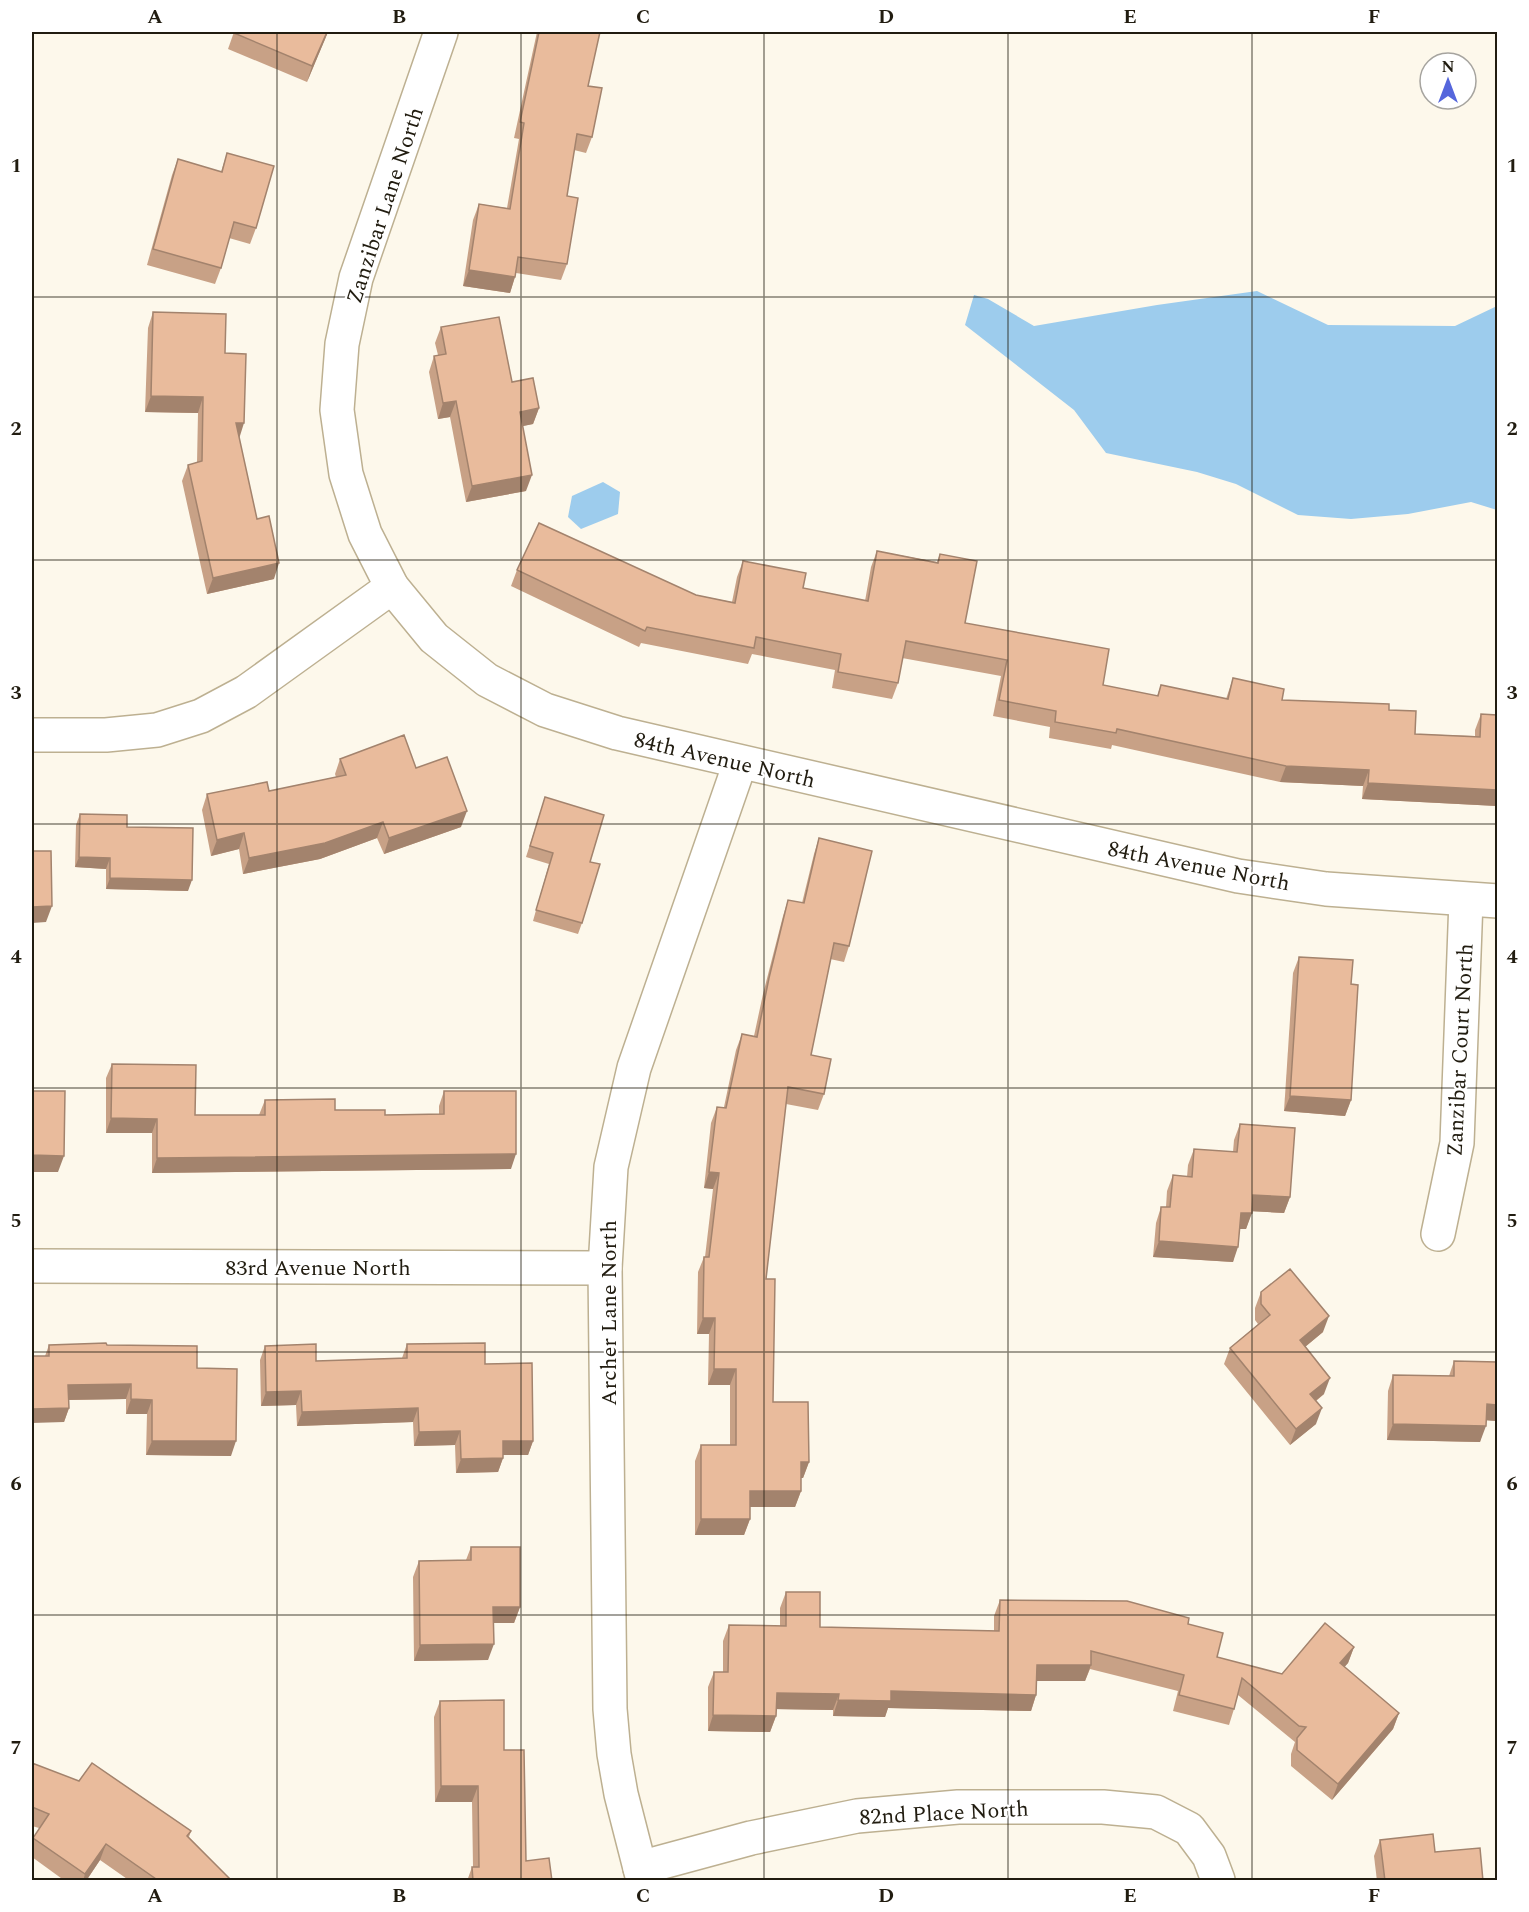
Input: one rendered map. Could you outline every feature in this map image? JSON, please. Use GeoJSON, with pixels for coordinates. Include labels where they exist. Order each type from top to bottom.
{"type":"FeatureCollection","features":[{"type":"Feature","properties":{"kind":"street","name":"Zanzibar Lane North"},"geometry":{"type":"LineString","coordinates":[[392,587],[365,534],[346,474],[337,410],[342,345],[356,278],[441,32]]}},
{"type":"Feature","properties":{"kind":"street"},"geometry":{"type":"LineString","coordinates":[[32,735],[106,735],[157,730],[201,716],[246,692],[392,587]]}},
{"type":"Feature","properties":{"kind":"street","name":"84th Avenue North"},"geometry":{"type":"LineString","coordinates":[[392,587],[434,638],[488,680],[545,710],[617,733],[1238,876],[1326,889],[1482,900]]}},
{"type":"Feature","properties":{"kind":"street","name":"Archer Lane North"},"geometry":{"type":"LineString","coordinates":[[642,1874],[621,1794],[614,1754],[610,1709],[605,1268],[611,1167],[634,1068],[740,763]]}},
{"type":"Feature","properties":{"kind":"street","name":"Zanzibar Court North"},"geometry":{"type":"LineString","coordinates":[[1438,1234],[1458,1143],[1482,900]]}},
{"type":"Feature","properties":{"kind":"street","name":"83rd Avenue North"},"geometry":{"type":"LineString","coordinates":[[32,1266],[605,1268]]}},
{"type":"Feature","properties":{"kind":"street","name":"82nd Place North"},"geometry":{"type":"LineString","coordinates":[[642,1874],[751,1838],[857,1816],[958,1807],[1103,1807],[1156,1812],[1189,1829],[1209,1856],[1218,1881]]}},
{"type":"Feature","properties":{"kind":"water"},"geometry":{"type":"Polygon","coordinates":[[[1257,291],[1328,325],[1455,326],[1497,306],[1497,510],[1471,502],[1408,514],[1351,519],[1298,515],[1236,484],[1197,472],[1106,453],[1074,410],[965,325],[974,295],[988,299],[1034,326],[1257,291]]]}},
{"type":"Feature","properties":{"kind":"water"},"geometry":{"type":"Polygon","coordinates":[[[603,482],[620,492],[618,514],[581,529],[568,517],[572,496],[603,482]]]}},
{"type":"Feature","properties":{"kind":"building"},"geometry":{"type":"Polygon","coordinates":[[[234,32],[327,32],[312,66],[234,32]]]}},
{"type":"Feature","properties":{"kind":"building"},"geometry":{"type":"Polygon","coordinates":[[[539,32],[600,32],[588,86],[602,88],[592,137],[577,134],[567,196],[578,198],[567,264],[518,257],[515,277],[469,270],[479,204],[510,209],[524,123],[520,122],[539,32]]]}},
{"type":"Feature","properties":{"kind":"building"},"geometry":{"type":"Polygon","coordinates":[[[227,153],[274,166],[256,228],[234,222],[221,268],[153,249],[178,159],[222,172],[227,153]]]}},
{"type":"Feature","properties":{"kind":"building"},"geometry":{"type":"Polygon","coordinates":[[[153,312],[226,314],[225,353],[246,354],[244,423],[236,423],[257,519],[269,516],[279,563],[213,578],[188,465],[202,461],[203,397],[151,396],[153,312]]]}},
{"type":"Feature","properties":{"kind":"building"},"geometry":{"type":"Polygon","coordinates":[[[499,317],[512,382],[533,378],[539,408],[520,412],[532,475],[472,486],[456,401],[443,403],[434,356],[446,354],[441,327],[499,317]]]}},
{"type":"Feature","properties":{"kind":"building"},"geometry":{"type":"Polygon","coordinates":[[[539,523],[696,595],[735,603],[743,561],[806,573],[803,588],[868,601],[877,551],[938,563],[940,554],[977,561],[965,623],[1109,649],[1103,685],[1158,696],[1161,685],[1228,699],[1233,678],[1284,689],[1282,700],[1389,704],[1389,710],[1416,711],[1415,734],[1480,737],[1481,714],[1497,715],[1497,790],[1368,783],[1369,770],[1286,766],[1117,729],[1116,733],[1055,722],[1056,711],[999,700],[1007,660],[906,641],[898,683],[838,672],[841,654],[756,637],[754,648],[647,627],[645,631],[517,570],[539,523]]]}},
{"type":"Feature","properties":{"kind":"building"},"geometry":{"type":"Polygon","coordinates":[[[404,735],[416,768],[447,757],[467,811],[389,838],[383,822],[325,843],[249,858],[244,833],[217,840],[207,794],[267,782],[269,791],[346,775],[340,759],[404,735]]]}},
{"type":"Feature","properties":{"kind":"building"},"geometry":{"type":"Polygon","coordinates":[[[545,797],[604,815],[590,862],[600,864],[582,923],[536,910],[553,853],[530,846],[545,797]]]}},
{"type":"Feature","properties":{"kind":"building"},"geometry":{"type":"Polygon","coordinates":[[[80,814],[127,815],[127,827],[193,828],[192,880],[110,878],[110,858],[79,857],[80,814]]]}},
{"type":"Feature","properties":{"kind":"building"},"geometry":{"type":"Polygon","coordinates":[[[819,838],[872,851],[849,946],[834,943],[811,1055],[831,1059],[824,1094],[788,1087],[766,1279],[775,1279],[773,1402],[808,1402],[809,1462],[801,1462],[801,1491],[750,1491],[750,1519],[701,1519],[701,1445],[736,1445],[736,1369],[714,1369],[715,1318],[703,1318],[704,1257],[709,1257],[719,1173],[709,1172],[717,1107],[726,1108],[742,1034],[757,1037],[788,900],[804,903],[819,838]]]}},
{"type":"Feature","properties":{"kind":"building"},"geometry":{"type":"Polygon","coordinates":[[[32,851],[51,851],[52,906],[32,907],[32,851]]]}},
{"type":"Feature","properties":{"kind":"building"},"geometry":{"type":"Polygon","coordinates":[[[1299,957],[1353,960],[1351,984],[1358,985],[1351,1100],[1290,1096],[1299,957]]]}},
{"type":"Feature","properties":{"kind":"building"},"geometry":{"type":"Polygon","coordinates":[[[112,1064],[196,1065],[195,1115],[265,1115],[265,1100],[335,1099],[335,1110],[385,1110],[385,1115],[444,1114],[444,1091],[516,1091],[516,1154],[157,1158],[157,1119],[111,1118],[112,1064]]]}},
{"type":"Feature","properties":{"kind":"building"},"geometry":{"type":"Polygon","coordinates":[[[32,1091],[65,1091],[64,1156],[32,1155],[32,1091]]]}},
{"type":"Feature","properties":{"kind":"building"},"geometry":{"type":"Polygon","coordinates":[[[1240,1124],[1295,1128],[1290,1197],[1253,1195],[1252,1213],[1241,1213],[1238,1247],[1159,1241],[1161,1207],[1170,1207],[1173,1175],[1192,1177],[1194,1149],[1237,1152],[1240,1124]]]}},
{"type":"Feature","properties":{"kind":"building"},"geometry":{"type":"Polygon","coordinates":[[[1290,1269],[1329,1316],[1300,1340],[1330,1378],[1310,1394],[1322,1408],[1296,1429],[1230,1348],[1270,1315],[1261,1304],[1261,1292],[1290,1269]]]}},
{"type":"Feature","properties":{"kind":"building"},"geometry":{"type":"Polygon","coordinates":[[[106,1343],[107,1345],[197,1346],[197,1368],[237,1369],[236,1441],[152,1441],[152,1400],[131,1399],[131,1384],[68,1385],[69,1408],[32,1409],[32,1356],[49,1356],[49,1345],[106,1343]]]}},
{"type":"Feature","properties":{"kind":"building"},"geometry":{"type":"Polygon","coordinates":[[[485,1343],[485,1364],[532,1363],[533,1441],[503,1441],[503,1458],[461,1459],[460,1431],[419,1432],[418,1408],[302,1412],[301,1391],[266,1392],[265,1346],[316,1344],[316,1361],[407,1358],[407,1344],[485,1343]]]}},
{"type":"Feature","properties":{"kind":"building"},"geometry":{"type":"Polygon","coordinates":[[[1454,1361],[1497,1362],[1497,1405],[1487,1404],[1486,1426],[1393,1424],[1393,1375],[1454,1376],[1454,1361]]]}},
{"type":"Feature","properties":{"kind":"building"},"geometry":{"type":"Polygon","coordinates":[[[471,1547],[520,1547],[520,1607],[493,1607],[494,1644],[420,1645],[419,1561],[471,1560],[471,1547]]]}},
{"type":"Feature","properties":{"kind":"building"},"geometry":{"type":"Polygon","coordinates":[[[786,1592],[820,1592],[820,1627],[999,1631],[1000,1600],[1127,1601],[1189,1618],[1188,1624],[1223,1633],[1217,1657],[1282,1674],[1325,1623],[1354,1647],[1340,1663],[1399,1713],[1338,1784],[1297,1750],[1297,1738],[1306,1727],[1299,1726],[1242,1678],[1234,1709],[1179,1695],[1184,1675],[1091,1651],[1091,1665],[1037,1665],[1036,1695],[891,1691],[891,1701],[838,1700],[839,1694],[777,1693],[776,1716],[713,1715],[714,1672],[728,1672],[729,1625],[786,1626],[786,1592]]]}},
{"type":"Feature","properties":{"kind":"building"},"geometry":{"type":"Polygon","coordinates":[[[504,1700],[504,1750],[524,1750],[526,1861],[549,1858],[552,1881],[473,1881],[472,1867],[479,1867],[478,1786],[441,1786],[440,1701],[504,1700]]]}},
{"type":"Feature","properties":{"kind":"building"},"geometry":{"type":"Polygon","coordinates":[[[32,1763],[79,1781],[92,1763],[191,1831],[187,1836],[232,1881],[159,1881],[106,1844],[85,1874],[33,1838],[49,1814],[32,1807],[32,1763]]]}},
{"type":"Feature","properties":{"kind":"building"},"geometry":{"type":"Polygon","coordinates":[[[1433,1834],[1435,1852],[1480,1848],[1483,1881],[1385,1881],[1380,1840],[1433,1834]]]}}]}
